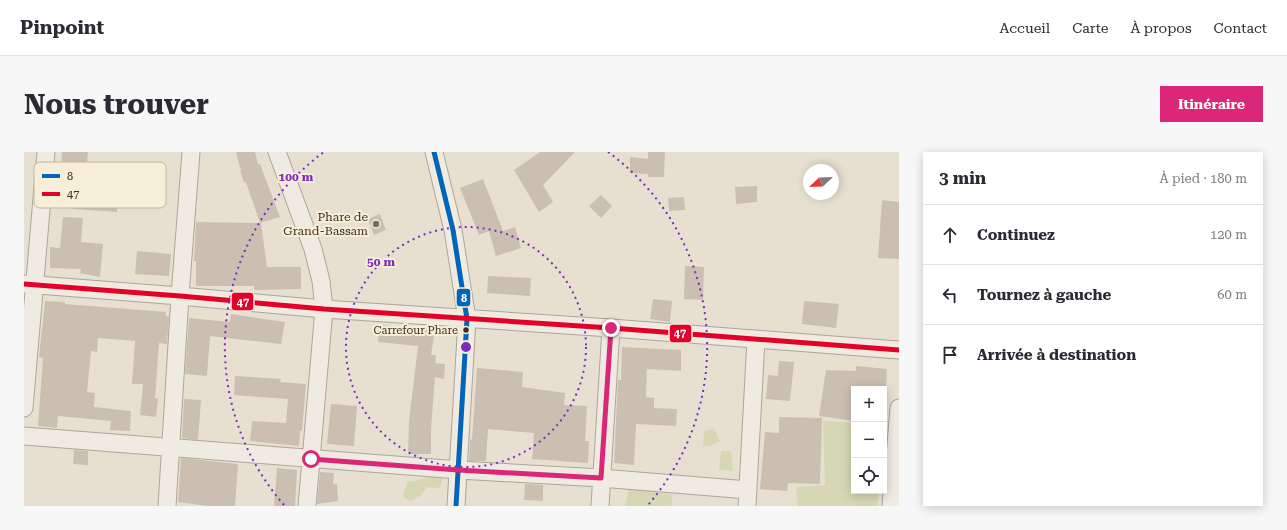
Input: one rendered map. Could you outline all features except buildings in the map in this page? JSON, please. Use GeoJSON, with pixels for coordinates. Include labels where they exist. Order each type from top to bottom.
{"type":"FeatureCollection","features":[{"type":"Feature","properties":{"kind":"street"},"geometry":{"type":"LineString","coordinates":[[45,162],[46,152]]}},
{"type":"Feature","properties":{"kind":"street"},"geometry":{"type":"LineString","coordinates":[[167,506],[180,296],[191,152]]}},
{"type":"Feature","properties":{"kind":"street"},"geometry":{"type":"LineString","coordinates":[[277,152],[313,249],[321,281],[324,309],[307,506]]}},
{"type":"Feature","properties":{"kind":"street"},"geometry":{"type":"LineString","coordinates":[[434,152],[453,230],[467,319],[456,506]]}},
{"type":"Feature","properties":{"kind":"street"},"geometry":{"type":"LineString","coordinates":[[24,408],[29,285],[39,208]]}},
{"type":"Feature","properties":{"kind":"street"},"geometry":{"type":"LineString","coordinates":[[29,285],[180,296],[324,309],[611,328],[899,350]]}},
{"type":"Feature","properties":{"kind":"street"},"geometry":{"type":"LineString","coordinates":[[600,506],[611,328]]}},
{"type":"Feature","properties":{"kind":"street"},"geometry":{"type":"LineString","coordinates":[[24,436],[458,470],[601,478],[747,498],[756,339]]}},
{"type":"Feature","properties":{"kind":"street"},"geometry":{"type":"LineString","coordinates":[[892,506],[899,408]]}},
{"type":"Feature","properties":{"kind":"green space"},"geometry":{"type":"Polygon","coordinates":[[[823,421],[851,423],[851,494],[879,494],[877,506],[798,506],[796,487],[825,485],[823,421]]]}},
{"type":"Feature","properties":{"kind":"green space"},"geometry":{"type":"Polygon","coordinates":[[[714,428],[720,441],[711,446],[703,447],[704,432],[714,428]]]}},
{"type":"Feature","properties":{"kind":"green space"},"geometry":{"type":"Polygon","coordinates":[[[721,451],[731,451],[733,471],[719,469],[721,451]]]}},
{"type":"Feature","properties":{"kind":"green space"},"geometry":{"type":"Polygon","coordinates":[[[444,473],[440,488],[427,487],[420,496],[410,501],[403,496],[407,482],[444,473]]]}},
{"type":"Feature","properties":{"kind":"green space"},"geometry":{"type":"Polygon","coordinates":[[[629,487],[673,495],[671,506],[625,506],[629,487]]]}},
{"type":"Feature","properties":{"kind":"transit line","name":"8"},"geometry":{"type":"LineString","coordinates":[[434,152],[453,230],[467,319],[456,506]]}},
{"type":"Feature","properties":{"kind":"transit line","name":"47"},"geometry":{"type":"LineString","coordinates":[[24,284],[324,309],[611,328],[899,350]]}},
{"type":"Feature","properties":{"kind":"place","name":"Phare de Grand-Bassam"},"geometry":{"type":"Point","coordinates":[376,224]}},
{"type":"Feature","properties":{"kind":"place","name":"Carrefour Phare"},"geometry":{"type":"Point","coordinates":[466,330]}},
{"type":"Feature","properties":{"kind":"route"},"geometry":{"type":"LineString","coordinates":[[311,459],[458,470],[601,478],[611,328]]}}]}
